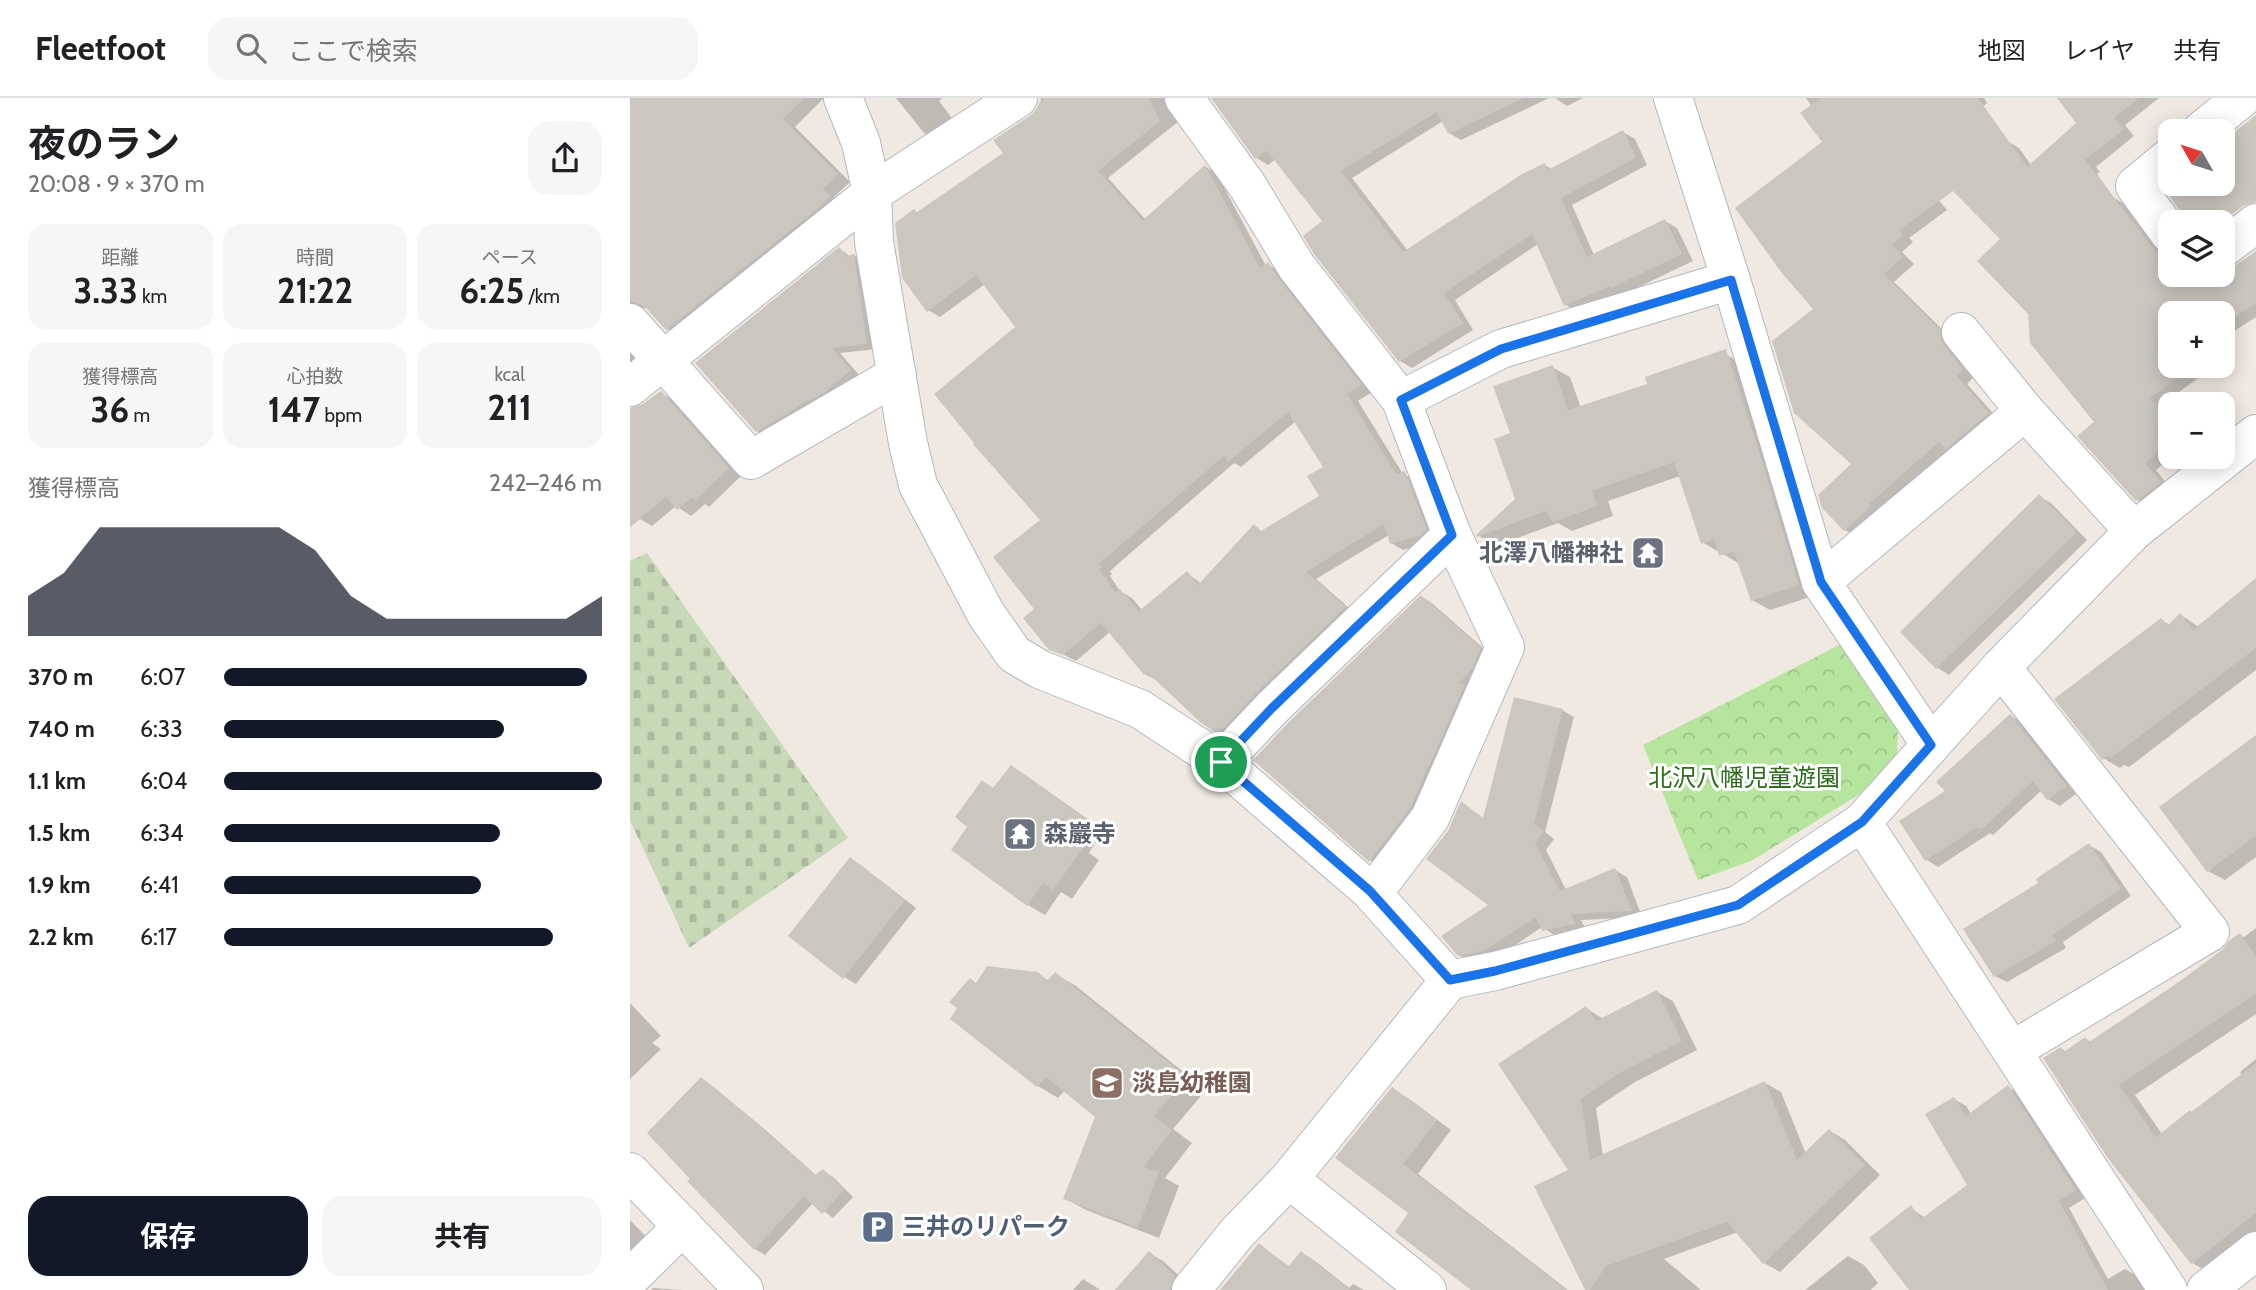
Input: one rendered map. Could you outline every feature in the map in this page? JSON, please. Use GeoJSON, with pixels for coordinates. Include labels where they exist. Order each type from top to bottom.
{"type":"FeatureCollection","features":[{"type":"Feature","properties":{"kind":"street"},"geometry":{"type":"LineString","coordinates":[[843,98],[861,143],[872,193],[874,242],[908,443],[918,485],[986,614],[1014,654],[1039,669],[1140,709],[1221,762],[1373,893],[1450,980]]}},
{"type":"Feature","properties":{"kind":"street"},"geometry":{"type":"LineString","coordinates":[[630,387],[872,193],[1018,98]]}},
{"type":"Feature","properties":{"kind":"street"},"geometry":{"type":"LineString","coordinates":[[1184,98],[1247,186],[1296,266],[1401,400],[1452,535],[1506,647],[1430,818],[1373,893]]}},
{"type":"Feature","properties":{"kind":"street"},"geometry":{"type":"LineString","coordinates":[[1673,98],[1731,280],[1821,582],[1931,745]]}},
{"type":"Feature","properties":{"kind":"street"},"geometry":{"type":"LineString","coordinates":[[2216,119],[2242,98]]}},
{"type":"Feature","properties":{"kind":"street"},"geometry":{"type":"LineString","coordinates":[[2158,167],[2135,186],[2158,218]]}},
{"type":"Feature","properties":{"kind":"street"},"geometry":{"type":"LineString","coordinates":[[2235,239],[2256,223]]}},
{"type":"Feature","properties":{"kind":"street"},"geometry":{"type":"LineString","coordinates":[[1401,400],[1501,349],[1731,280]]}},
{"type":"Feature","properties":{"kind":"street"},"geometry":{"type":"LineString","coordinates":[[630,323],[751,460],[897,375]]}},
{"type":"Feature","properties":{"kind":"street"},"geometry":{"type":"LineString","coordinates":[[1961,332],[2025,411],[2134,531]]}},
{"type":"Feature","properties":{"kind":"street"},"geometry":{"type":"LineString","coordinates":[[1821,582],[2025,411]]}},
{"type":"Feature","properties":{"kind":"street"},"geometry":{"type":"LineString","coordinates":[[1191,1290],[1237,1233],[1289,1180],[1450,980],[1495,971],[1738,905],[1862,822],[2001,667],[2134,531],[2256,434]]}},
{"type":"Feature","properties":{"kind":"street"},"geometry":{"type":"LineString","coordinates":[[1221,762],[1272,708],[1452,535]]}},
{"type":"Feature","properties":{"kind":"street"},"geometry":{"type":"LineString","coordinates":[[2001,667],[2210,932],[2013,1050]]}},
{"type":"Feature","properties":{"kind":"street"},"geometry":{"type":"LineString","coordinates":[[1862,822],[2168,1290]]}},
{"type":"Feature","properties":{"kind":"street"},"geometry":{"type":"LineString","coordinates":[[630,1172],[744,1290]]}},
{"type":"Feature","properties":{"kind":"street"},"geometry":{"type":"LineString","coordinates":[[1289,1180],[1427,1290]]}},
{"type":"Feature","properties":{"kind":"street"},"geometry":{"type":"LineString","coordinates":[[630,1278],[683,1226]]}},
{"type":"Feature","properties":{"kind":"street"},"geometry":{"type":"LineString","coordinates":[[2206,1290],[2256,1251]]}},
{"type":"Feature","properties":{"kind":"green space"},"geometry":{"type":"Polygon","coordinates":[[[647,553],[848,838],[689,948],[630,820],[630,561],[647,553]]]}},
{"type":"Feature","properties":{"kind":"green space","name":"北沢八幡児童遊園"},"geometry":{"type":"Polygon","coordinates":[[[1853,638],[1898,728],[1897,755],[1860,794],[1751,861],[1698,880],[1643,745],[1853,638]]]}},
{"type":"Feature","properties":{"kind":"building"},"geometry":{"type":"Polygon","coordinates":[[[630,98],[804,98],[783,119],[838,174],[823,189],[830,196],[820,207],[666,330],[646,308],[630,302],[630,98]]]}},
{"type":"Feature","properties":{"kind":"building"},"geometry":{"type":"Polygon","coordinates":[[[1044,98],[1149,98],[1160,121],[1098,171],[1143,220],[1205,165],[1260,268],[1268,262],[1362,385],[1347,394],[1396,474],[1405,471],[1424,522],[1426,530],[1420,536],[1390,544],[1384,524],[1306,572],[1346,607],[1257,692],[1218,734],[1200,722],[1147,672],[1144,675],[1101,623],[1063,655],[1049,650],[1023,618],[1034,609],[993,557],[1040,520],[973,444],[934,394],[1015,327],[976,275],[927,312],[902,278],[895,223],[914,209],[917,212],[1003,153],[993,140],[1030,116],[1044,98]],[[1288,412],[1228,462],[1224,456],[1099,564],[1102,567],[1099,569],[1115,592],[1120,589],[1139,611],[1187,571],[1198,585],[1254,524],[1261,531],[1319,496],[1307,476],[1323,467],[1288,412]]]}},
{"type":"Feature","properties":{"kind":"building"},"geometry":{"type":"Polygon","coordinates":[[[1211,98],[1524,98],[1448,134],[1437,112],[1341,171],[1403,252],[1522,174],[1545,163],[1548,170],[1623,130],[1636,158],[1561,198],[1587,257],[1665,219],[1682,254],[1611,288],[1610,286],[1564,306],[1532,234],[1444,293],[1463,323],[1399,362],[1314,254],[1303,236],[1322,221],[1267,151],[1255,159],[1211,98]]]}},
{"type":"Feature","properties":{"kind":"building"},"geometry":{"type":"Polygon","coordinates":[[[1821,98],[1978,98],[2027,167],[2076,123],[2057,98],[2139,98],[2114,118],[2124,129],[2085,160],[2158,252],[2158,287],[2235,287],[2235,266],[2256,251],[2256,303],[2235,317],[2235,301],[2158,301],[2158,378],[2178,378],[2150,398],[2158,408],[2158,453],[2145,463],[2161,482],[2136,501],[2077,436],[2094,422],[2030,343],[2028,314],[1977,261],[2000,239],[1953,191],[1899,230],[1903,235],[1892,245],[1903,257],[1884,274],[1940,330],[1944,345],[1963,370],[1957,376],[1989,413],[1946,449],[1939,442],[1869,504],[1871,506],[1844,531],[1822,508],[1818,495],[1851,464],[1794,413],[1772,341],[1813,309],[1781,272],[1735,208],[1822,142],[1800,113],[1821,98]]]}},
{"type":"Feature","properties":{"kind":"building"},"geometry":{"type":"Polygon","coordinates":[[[2256,115],[2256,202],[2235,212],[2179,210],[2169,196],[2235,196],[2235,132],[2256,115]]]}},
{"type":"Feature","properties":{"kind":"building"},"geometry":{"type":"Polygon","coordinates":[[[839,247],[848,257],[854,253],[867,344],[832,348],[851,370],[825,392],[805,401],[756,432],[695,363],[839,247]]]}},
{"type":"Feature","properties":{"kind":"building"},"geometry":{"type":"Polygon","coordinates":[[[1726,349],[1799,585],[1751,601],[1734,552],[1719,556],[1714,539],[1701,544],[1674,462],[1592,491],[1597,506],[1553,522],[1546,511],[1477,537],[1476,535],[1515,499],[1494,439],[1510,433],[1493,386],[1553,365],[1568,410],[1647,384],[1645,377],[1726,349]]]}},
{"type":"Feature","properties":{"kind":"building"},"geometry":{"type":"Polygon","coordinates":[[[661,391],[729,468],[695,501],[692,497],[677,510],[666,497],[630,527],[630,408],[643,404],[661,391]]]}},
{"type":"Feature","properties":{"kind":"building"},"geometry":{"type":"Polygon","coordinates":[[[2039,494],[2077,532],[1936,669],[1900,632],[2039,494]]]}},
{"type":"Feature","properties":{"kind":"building"},"geometry":{"type":"Polygon","coordinates":[[[2256,578],[2256,648],[2111,758],[2109,755],[2102,760],[2054,699],[2161,618],[2168,625],[2180,613],[2193,630],[2256,578]]]}},
{"type":"Feature","properties":{"kind":"building"},"geometry":{"type":"Polygon","coordinates":[[[1421,595],[1481,648],[1472,669],[1459,683],[1465,684],[1411,807],[1369,862],[1253,760],[1421,595]]]}},
{"type":"Feature","properties":{"kind":"building"},"geometry":{"type":"Polygon","coordinates":[[[1514,697],[1563,709],[1534,824],[1544,831],[1535,843],[1560,891],[1615,868],[1632,911],[1571,914],[1576,924],[1542,931],[1536,917],[1484,951],[1458,956],[1441,936],[1488,905],[1426,859],[1448,831],[1461,801],[1483,818],[1514,697]]]}},
{"type":"Feature","properties":{"kind":"building"},"geometry":{"type":"Polygon","coordinates":[[[2010,714],[2067,786],[2047,800],[2033,781],[1981,830],[1978,827],[1925,861],[1899,821],[1945,791],[1936,782],[2010,714]]]}},
{"type":"Feature","properties":{"kind":"building"},"geometry":{"type":"Polygon","coordinates":[[[2256,735],[2256,836],[2207,872],[2159,807],[2256,735]]]}},
{"type":"Feature","properties":{"kind":"building","name":"森巖寺"},"geometry":{"type":"Polygon","coordinates":[[[1011,765],[1086,819],[1073,841],[1083,848],[1053,890],[1043,883],[1027,906],[951,850],[967,827],[955,817],[982,780],[993,788],[1011,765]]]}},
{"type":"Feature","properties":{"kind":"building"},"geometry":{"type":"Polygon","coordinates":[[[2089,843],[2121,889],[2052,935],[2056,941],[1994,977],[1963,929],[2038,883],[2036,879],[2089,843]]]}},
{"type":"Feature","properties":{"kind":"building"},"geometry":{"type":"Polygon","coordinates":[[[850,857],[905,900],[843,979],[788,936],[850,857]]]}},
{"type":"Feature","properties":{"kind":"building"},"geometry":{"type":"Polygon","coordinates":[[[2240,933],[2256,956],[2256,994],[2119,1085],[2156,1137],[2256,1063],[2256,1213],[2191,1264],[2107,1157],[2043,1058],[2061,1047],[2064,1052],[2085,1037],[2089,1042],[2176,984],[2240,933]]]}},
{"type":"Feature","properties":{"kind":"building"},"geometry":{"type":"Polygon","coordinates":[[[987,966],[1038,972],[1047,981],[1055,972],[1187,1077],[1154,1116],[1172,1130],[1144,1167],[1159,1172],[1138,1228],[1063,1199],[1095,1117],[1046,1077],[1037,1087],[950,1019],[957,1008],[949,1002],[970,978],[976,983],[987,966]]]}},
{"type":"Feature","properties":{"kind":"building"},"geometry":{"type":"Polygon","coordinates":[[[1657,990],[1682,1041],[1619,1073],[1581,1099],[1590,1160],[1765,1081],[1797,1160],[1829,1129],[1865,1165],[1763,1264],[1727,1222],[1606,1266],[1590,1290],[1585,1290],[1534,1186],[1568,1170],[1498,1064],[1586,1006],[1596,1021],[1657,990]]]}},
{"type":"Feature","properties":{"kind":"building"},"geometry":{"type":"Polygon","coordinates":[[[701,1077],[815,1175],[823,1169],[844,1190],[822,1214],[804,1196],[754,1250],[687,1181],[690,1179],[647,1133],[701,1077]]]}},
{"type":"Feature","properties":{"kind":"building"},"geometry":{"type":"Polygon","coordinates":[[[2008,1085],[2076,1190],[2059,1201],[2108,1290],[1909,1290],[1869,1238],[1911,1205],[1921,1219],[1967,1185],[1925,1114],[1954,1097],[1966,1116],[2008,1085]]]}},
{"type":"Feature","properties":{"kind":"building"},"geometry":{"type":"Polygon","coordinates":[[[1392,1087],[1437,1120],[1403,1164],[1567,1290],[1471,1290],[1395,1232],[1408,1213],[1335,1158],[1392,1087]]]}},
{"type":"Feature","properties":{"kind":"building"},"geometry":{"type":"Polygon","coordinates":[[[1259,1243],[1288,1267],[1301,1251],[1350,1290],[1220,1290],[1259,1243]]]}},
{"type":"Feature","properties":{"kind":"building"},"geometry":{"type":"Polygon","coordinates":[[[1149,1251],[1175,1275],[1170,1290],[1115,1290],[1149,1251]]]}},
{"type":"Feature","properties":{"kind":"place","name":"北澤八幡神社"},"geometry":{"type":"Point","coordinates":[1648,553]}},
{"type":"Feature","properties":{"kind":"place","name":"森巖寺"},"geometry":{"type":"Point","coordinates":[1020,834]}},
{"type":"Feature","properties":{"kind":"place","name":"淡島幼稚園"},"geometry":{"type":"Point","coordinates":[1107,1083]}},
{"type":"Feature","properties":{"kind":"place","name":"三井のリパーク"},"geometry":{"type":"Point","coordinates":[878,1227]}},
{"type":"Feature","properties":{"kind":"route"},"geometry":{"type":"LineString","coordinates":[[1731,280],[1821,582],[1931,745],[1862,822],[1738,905],[1495,971],[1450,980],[1370,891],[1221,762],[1272,708],[1452,535],[1401,400],[1501,349],[1731,280]]}}]}
